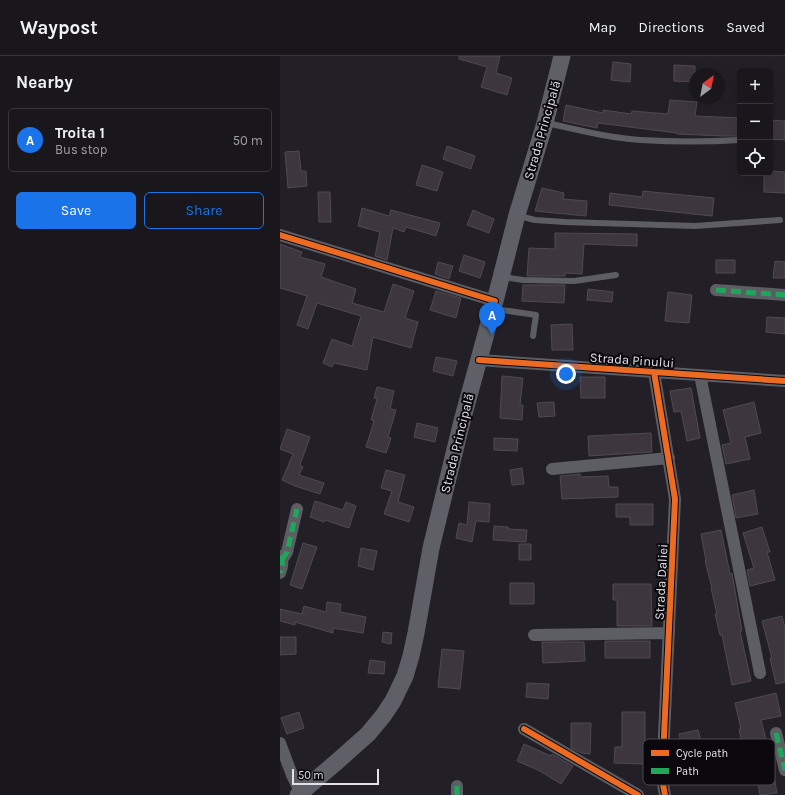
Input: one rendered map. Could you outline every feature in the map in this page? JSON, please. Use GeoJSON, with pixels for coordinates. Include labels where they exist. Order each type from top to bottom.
{"type":"FeatureCollection","features":[{"type":"Feature","properties":{"kind":"main road","name":"Strada Principală"},"geometry":{"type":"LineString","coordinates":[[299,794],[368,734],[393,702],[405,676],[411,656],[431,548],[462,421],[517,215],[545,123],[562,56]]}},
{"type":"Feature","properties":{"kind":"street"},"geometry":{"type":"LineString","coordinates":[[280,235],[494,305]]}},
{"type":"Feature","properties":{"kind":"street"},"geometry":{"type":"LineString","coordinates":[[716,290],[785,295]]}},
{"type":"Feature","properties":{"kind":"street","name":"Strada Pinului"},"geometry":{"type":"LineString","coordinates":[[479,360],[785,381]]}},
{"type":"Feature","properties":{"kind":"street","name":"Strada Daliei"},"geometry":{"type":"LineString","coordinates":[[654,372],[675,499],[664,739]]}},
{"type":"Feature","properties":{"kind":"street"},"geometry":{"type":"LineString","coordinates":[[700,375],[760,673]]}},
{"type":"Feature","properties":{"kind":"street"},"geometry":{"type":"LineString","coordinates":[[552,469],[668,458]]}},
{"type":"Feature","properties":{"kind":"street"},"geometry":{"type":"LineString","coordinates":[[280,573],[283,566],[281,558],[286,552],[297,509]]}},
{"type":"Feature","properties":{"kind":"street"},"geometry":{"type":"LineString","coordinates":[[534,635],[669,633]]}},
{"type":"Feature","properties":{"kind":"street"},"geometry":{"type":"LineString","coordinates":[[524,729],[638,795]]}},
{"type":"Feature","properties":{"kind":"street"},"geometry":{"type":"LineString","coordinates":[[776,733],[785,770]]}},
{"type":"Feature","properties":{"kind":"street"},"geometry":{"type":"LineString","coordinates":[[280,743],[299,794]]}},
{"type":"Feature","properties":{"kind":"street","name":"Strada Daliei"},"geometry":{"type":"LineString","coordinates":[[663,785],[665,795]]}},
{"type":"Feature","properties":{"kind":"lane"},"geometry":{"type":"LineString","coordinates":[[545,123],[594,133],[640,140],[707,142],[737,140]]}},
{"type":"Feature","properties":{"kind":"lane"},"geometry":{"type":"LineString","coordinates":[[517,215],[542,220],[694,226],[780,220]]}},
{"type":"Feature","properties":{"kind":"lane"},"geometry":{"type":"LineString","coordinates":[[501,277],[523,280],[574,281],[616,275]]}},
{"type":"Feature","properties":{"kind":"lane"},"geometry":{"type":"LineString","coordinates":[[494,305],[536,315],[533,336]]}},
{"type":"Feature","properties":{"kind":"building"},"geometry":{"type":"Polygon","coordinates":[[[459,56],[500,56],[496,73],[512,78],[507,95],[481,87],[487,67],[459,59],[459,56]]]}},
{"type":"Feature","properties":{"kind":"building"},"geometry":{"type":"Polygon","coordinates":[[[613,62],[631,64],[630,82],[611,80],[613,62]]]}},
{"type":"Feature","properties":{"kind":"building"},"geometry":{"type":"Polygon","coordinates":[[[674,65],[695,66],[695,68],[689,68],[689,82],[674,81],[674,65]]]}},
{"type":"Feature","properties":{"kind":"building"},"geometry":{"type":"Polygon","coordinates":[[[670,100],[689,101],[689,104],[697,104],[695,116],[737,118],[737,136],[677,134],[598,123],[597,128],[563,121],[566,105],[603,113],[603,110],[631,114],[632,111],[668,114],[670,100]]]}},
{"type":"Feature","properties":{"kind":"building"},"geometry":{"type":"Polygon","coordinates":[[[773,120],[785,121],[785,140],[773,139],[773,120]]]}},
{"type":"Feature","properties":{"kind":"building"},"geometry":{"type":"Polygon","coordinates":[[[447,146],[475,156],[471,169],[443,159],[447,146]]]}},
{"type":"Feature","properties":{"kind":"building"},"geometry":{"type":"Polygon","coordinates":[[[299,151],[301,171],[306,171],[307,186],[288,188],[285,152],[299,151]]]}},
{"type":"Feature","properties":{"kind":"building"},"geometry":{"type":"Polygon","coordinates":[[[422,165],[443,172],[437,191],[416,185],[422,165]]]}},
{"type":"Feature","properties":{"kind":"building"},"geometry":{"type":"Polygon","coordinates":[[[773,171],[785,172],[785,193],[764,192],[764,176],[773,176],[773,171]]]}},
{"type":"Feature","properties":{"kind":"building"},"geometry":{"type":"Polygon","coordinates":[[[542,188],[564,193],[563,199],[587,201],[586,216],[535,211],[542,188]]]}},
{"type":"Feature","properties":{"kind":"building"},"geometry":{"type":"Polygon","coordinates":[[[643,191],[714,198],[712,216],[609,205],[610,193],[642,197],[643,191]]]}},
{"type":"Feature","properties":{"kind":"building"},"geometry":{"type":"Polygon","coordinates":[[[318,192],[330,192],[331,222],[319,222],[318,192]]]}},
{"type":"Feature","properties":{"kind":"building"},"geometry":{"type":"Polygon","coordinates":[[[362,208],[389,216],[391,210],[440,223],[436,236],[406,227],[404,232],[393,228],[387,260],[375,256],[380,232],[358,226],[362,208]]]}},
{"type":"Feature","properties":{"kind":"building"},"geometry":{"type":"Polygon","coordinates":[[[473,210],[494,219],[489,233],[467,225],[473,210]]]}},
{"type":"Feature","properties":{"kind":"building"},"geometry":{"type":"Polygon","coordinates":[[[555,233],[637,234],[637,246],[584,244],[582,274],[565,273],[565,276],[527,276],[529,248],[555,249],[555,233]]]}},
{"type":"Feature","properties":{"kind":"building"},"geometry":{"type":"Polygon","coordinates":[[[280,244],[302,252],[300,257],[325,264],[321,277],[356,289],[352,303],[384,312],[393,284],[414,291],[405,318],[418,322],[411,348],[373,337],[367,370],[334,363],[332,367],[323,363],[332,339],[352,346],[361,316],[317,303],[308,329],[297,325],[307,296],[280,288],[280,244]]]}},
{"type":"Feature","properties":{"kind":"building"},"geometry":{"type":"Polygon","coordinates":[[[464,255],[485,262],[480,278],[459,271],[464,255]]]}},
{"type":"Feature","properties":{"kind":"building"},"geometry":{"type":"Polygon","coordinates":[[[716,260],[735,260],[735,273],[716,273],[716,260]]]}},
{"type":"Feature","properties":{"kind":"building"},"geometry":{"type":"Polygon","coordinates":[[[775,261],[785,262],[785,278],[773,278],[775,261]]]}},
{"type":"Feature","properties":{"kind":"building"},"geometry":{"type":"Polygon","coordinates":[[[438,262],[453,266],[449,279],[435,274],[438,262]]]}},
{"type":"Feature","properties":{"kind":"building"},"geometry":{"type":"Polygon","coordinates":[[[523,285],[565,285],[564,303],[522,301],[523,285]]]}},
{"type":"Feature","properties":{"kind":"building"},"geometry":{"type":"Polygon","coordinates":[[[588,289],[613,292],[612,302],[587,300],[588,289]]]}},
{"type":"Feature","properties":{"kind":"building"},"geometry":{"type":"Polygon","coordinates":[[[436,291],[461,298],[456,318],[430,310],[436,291]]]}},
{"type":"Feature","properties":{"kind":"building"},"geometry":{"type":"Polygon","coordinates":[[[668,292],[692,295],[689,323],[665,321],[668,292]]]}},
{"type":"Feature","properties":{"kind":"building"},"geometry":{"type":"Polygon","coordinates":[[[767,317],[785,318],[785,334],[766,332],[767,317]]]}},
{"type":"Feature","properties":{"kind":"building"},"geometry":{"type":"Polygon","coordinates":[[[572,324],[573,350],[552,350],[551,325],[572,324]]]}},
{"type":"Feature","properties":{"kind":"building"},"geometry":{"type":"Polygon","coordinates":[[[436,357],[457,361],[453,376],[433,371],[436,357]]]}},
{"type":"Feature","properties":{"kind":"building"},"geometry":{"type":"Polygon","coordinates":[[[502,376],[523,378],[520,405],[523,405],[522,420],[500,418],[502,376]]]}},
{"type":"Feature","properties":{"kind":"building"},"geometry":{"type":"Polygon","coordinates":[[[580,377],[605,377],[605,398],[581,398],[580,377]]]}},
{"type":"Feature","properties":{"kind":"building"},"geometry":{"type":"Polygon","coordinates":[[[377,387],[394,391],[390,409],[396,410],[388,437],[391,438],[386,453],[366,447],[374,421],[371,420],[377,399],[374,398],[377,387]]]}},
{"type":"Feature","properties":{"kind":"building"},"geometry":{"type":"Polygon","coordinates":[[[691,388],[700,438],[687,441],[681,411],[674,412],[670,391],[691,388]]]}},
{"type":"Feature","properties":{"kind":"building"},"geometry":{"type":"Polygon","coordinates":[[[554,402],[555,416],[539,417],[537,403],[554,402]]]}},
{"type":"Feature","properties":{"kind":"building"},"geometry":{"type":"Polygon","coordinates":[[[754,402],[761,433],[745,437],[750,459],[726,464],[722,445],[731,443],[723,410],[754,402]]]}},
{"type":"Feature","properties":{"kind":"building"},"geometry":{"type":"Polygon","coordinates":[[[417,423],[438,428],[435,442],[414,437],[417,423]]]}},
{"type":"Feature","properties":{"kind":"building"},"geometry":{"type":"Polygon","coordinates":[[[287,429],[310,437],[300,465],[303,467],[299,475],[324,483],[320,494],[282,480],[293,454],[280,449],[287,429]]]}},
{"type":"Feature","properties":{"kind":"building"},"geometry":{"type":"Polygon","coordinates":[[[651,433],[652,452],[589,456],[588,436],[651,433]]]}},
{"type":"Feature","properties":{"kind":"building"},"geometry":{"type":"Polygon","coordinates":[[[494,438],[518,439],[517,451],[494,450],[494,438]]]}},
{"type":"Feature","properties":{"kind":"building"},"geometry":{"type":"Polygon","coordinates":[[[522,468],[524,484],[512,485],[510,470],[522,468]]]}},
{"type":"Feature","properties":{"kind":"building"},"geometry":{"type":"Polygon","coordinates":[[[386,470],[405,475],[398,502],[414,507],[409,522],[384,514],[392,491],[381,488],[386,470]]]}},
{"type":"Feature","properties":{"kind":"building"},"geometry":{"type":"Polygon","coordinates":[[[580,474],[580,477],[608,476],[609,487],[618,487],[618,497],[562,499],[560,476],[580,474]]]}},
{"type":"Feature","properties":{"kind":"building"},"geometry":{"type":"Polygon","coordinates":[[[754,490],[758,514],[736,518],[732,495],[754,490]]]}},
{"type":"Feature","properties":{"kind":"building"},"geometry":{"type":"Polygon","coordinates":[[[315,501],[343,510],[346,502],[356,506],[349,528],[310,517],[315,501]]]}},
{"type":"Feature","properties":{"kind":"building"},"geometry":{"type":"Polygon","coordinates":[[[469,502],[490,504],[489,522],[476,521],[472,542],[456,538],[459,523],[467,525],[469,502]]]}},
{"type":"Feature","properties":{"kind":"building"},"geometry":{"type":"Polygon","coordinates":[[[616,504],[653,504],[653,525],[630,525],[630,517],[616,517],[616,504]]]}},
{"type":"Feature","properties":{"kind":"building"},"geometry":{"type":"Polygon","coordinates":[[[494,526],[508,527],[508,529],[527,530],[526,542],[493,540],[494,526]]]}},
{"type":"Feature","properties":{"kind":"building"},"geometry":{"type":"Polygon","coordinates":[[[762,527],[770,552],[767,552],[775,580],[750,586],[747,570],[754,568],[743,533],[762,527]]]}},
{"type":"Feature","properties":{"kind":"building"},"geometry":{"type":"Polygon","coordinates":[[[721,530],[730,574],[732,573],[742,631],[740,631],[751,681],[732,685],[722,635],[720,635],[715,614],[717,614],[705,561],[701,534],[721,530]]]}},
{"type":"Feature","properties":{"kind":"building"},"geometry":{"type":"Polygon","coordinates":[[[303,543],[317,547],[302,589],[290,585],[303,543]]]}},
{"type":"Feature","properties":{"kind":"building"},"geometry":{"type":"Polygon","coordinates":[[[519,544],[531,544],[531,560],[519,560],[519,544]]]}},
{"type":"Feature","properties":{"kind":"building"},"geometry":{"type":"Polygon","coordinates":[[[361,548],[377,551],[373,570],[358,566],[361,548]]]}},
{"type":"Feature","properties":{"kind":"building"},"geometry":{"type":"Polygon","coordinates":[[[510,583],[534,583],[534,604],[510,604],[510,583]]]}},
{"type":"Feature","properties":{"kind":"building"},"geometry":{"type":"Polygon","coordinates":[[[613,584],[651,584],[652,626],[617,626],[617,600],[613,600],[613,584]]]}},
{"type":"Feature","properties":{"kind":"building"},"geometry":{"type":"Polygon","coordinates":[[[327,602],[341,604],[340,612],[366,617],[363,633],[333,628],[333,633],[295,622],[295,625],[280,621],[280,609],[302,614],[304,606],[326,612],[327,602]]]}},
{"type":"Feature","properties":{"kind":"building"},"geometry":{"type":"Polygon","coordinates":[[[782,616],[785,628],[785,682],[776,684],[770,658],[772,658],[762,621],[782,616]]]}},
{"type":"Feature","properties":{"kind":"building"},"geometry":{"type":"Polygon","coordinates":[[[383,632],[392,633],[391,644],[382,642],[383,632]]]}},
{"type":"Feature","properties":{"kind":"building"},"geometry":{"type":"Polygon","coordinates":[[[280,637],[296,637],[296,654],[280,655],[280,637]]]}},
{"type":"Feature","properties":{"kind":"building"},"geometry":{"type":"Polygon","coordinates":[[[605,641],[650,641],[650,658],[605,658],[605,641]]]}},
{"type":"Feature","properties":{"kind":"building"},"geometry":{"type":"Polygon","coordinates":[[[542,642],[584,642],[585,661],[543,663],[542,642]]]}},
{"type":"Feature","properties":{"kind":"building"},"geometry":{"type":"Polygon","coordinates":[[[442,649],[464,651],[460,689],[438,687],[442,649]]]}},
{"type":"Feature","properties":{"kind":"building"},"geometry":{"type":"Polygon","coordinates":[[[370,660],[385,662],[384,674],[368,673],[370,660]]]}},
{"type":"Feature","properties":{"kind":"building"},"geometry":{"type":"Polygon","coordinates":[[[527,683],[549,684],[548,699],[526,697],[527,683]]]}},
{"type":"Feature","properties":{"kind":"building"},"geometry":{"type":"Polygon","coordinates":[[[776,693],[781,716],[761,720],[766,739],[741,739],[739,729],[741,729],[735,703],[776,693]]]}},
{"type":"Feature","properties":{"kind":"building"},"geometry":{"type":"Polygon","coordinates":[[[299,712],[304,728],[287,734],[281,718],[299,712]]]}},
{"type":"Feature","properties":{"kind":"building"},"geometry":{"type":"Polygon","coordinates":[[[622,712],[645,712],[643,764],[614,763],[615,747],[622,747],[622,712]]]}},
{"type":"Feature","properties":{"kind":"building"},"geometry":{"type":"Polygon","coordinates":[[[571,723],[591,723],[590,754],[581,753],[571,748],[571,723]]]}},
{"type":"Feature","properties":{"kind":"building"},"geometry":{"type":"Polygon","coordinates":[[[698,730],[700,739],[680,739],[679,734],[698,730]]]}},
{"type":"Feature","properties":{"kind":"building"},"geometry":{"type":"Polygon","coordinates":[[[524,744],[551,756],[552,754],[573,766],[561,784],[540,771],[517,761],[524,744]]]}},
{"type":"Feature","properties":{"kind":"building"},"geometry":{"type":"Polygon","coordinates":[[[775,782],[777,793],[760,795],[758,785],[775,785],[775,782]]]}},
{"type":"Feature","properties":{"kind":"marked path"},"geometry":{"type":"LineString","coordinates":[[716,290],[785,295]]}},
{"type":"Feature","properties":{"kind":"marked path"},"geometry":{"type":"LineString","coordinates":[[282,560],[287,552],[297,509]]}},
{"type":"Feature","properties":{"kind":"marked path"},"geometry":{"type":"LineString","coordinates":[[280,556],[282,562],[280,573]]}},
{"type":"Feature","properties":{"kind":"marked path"},"geometry":{"type":"LineString","coordinates":[[776,733],[785,770]]}},
{"type":"Feature","properties":{"kind":"marked path"},"geometry":{"type":"LineString","coordinates":[[457,786],[457,795]]}},
{"type":"Feature","properties":{"kind":"cycle path"},"geometry":{"type":"LineString","coordinates":[[280,235],[495,301]]}},
{"type":"Feature","properties":{"kind":"cycle path"},"geometry":{"type":"LineString","coordinates":[[479,360],[785,381]]}},
{"type":"Feature","properties":{"kind":"cycle path"},"geometry":{"type":"LineString","coordinates":[[654,372],[675,499],[664,739]]}},
{"type":"Feature","properties":{"kind":"cycle path"},"geometry":{"type":"LineString","coordinates":[[524,729],[638,795]]}},
{"type":"Feature","properties":{"kind":"cycle path"},"geometry":{"type":"LineString","coordinates":[[663,785],[665,795]]}},
{"type":"Feature","properties":{"kind":"place","name":"Troita 1"},"geometry":{"type":"Point","coordinates":[492,335]}}]}
